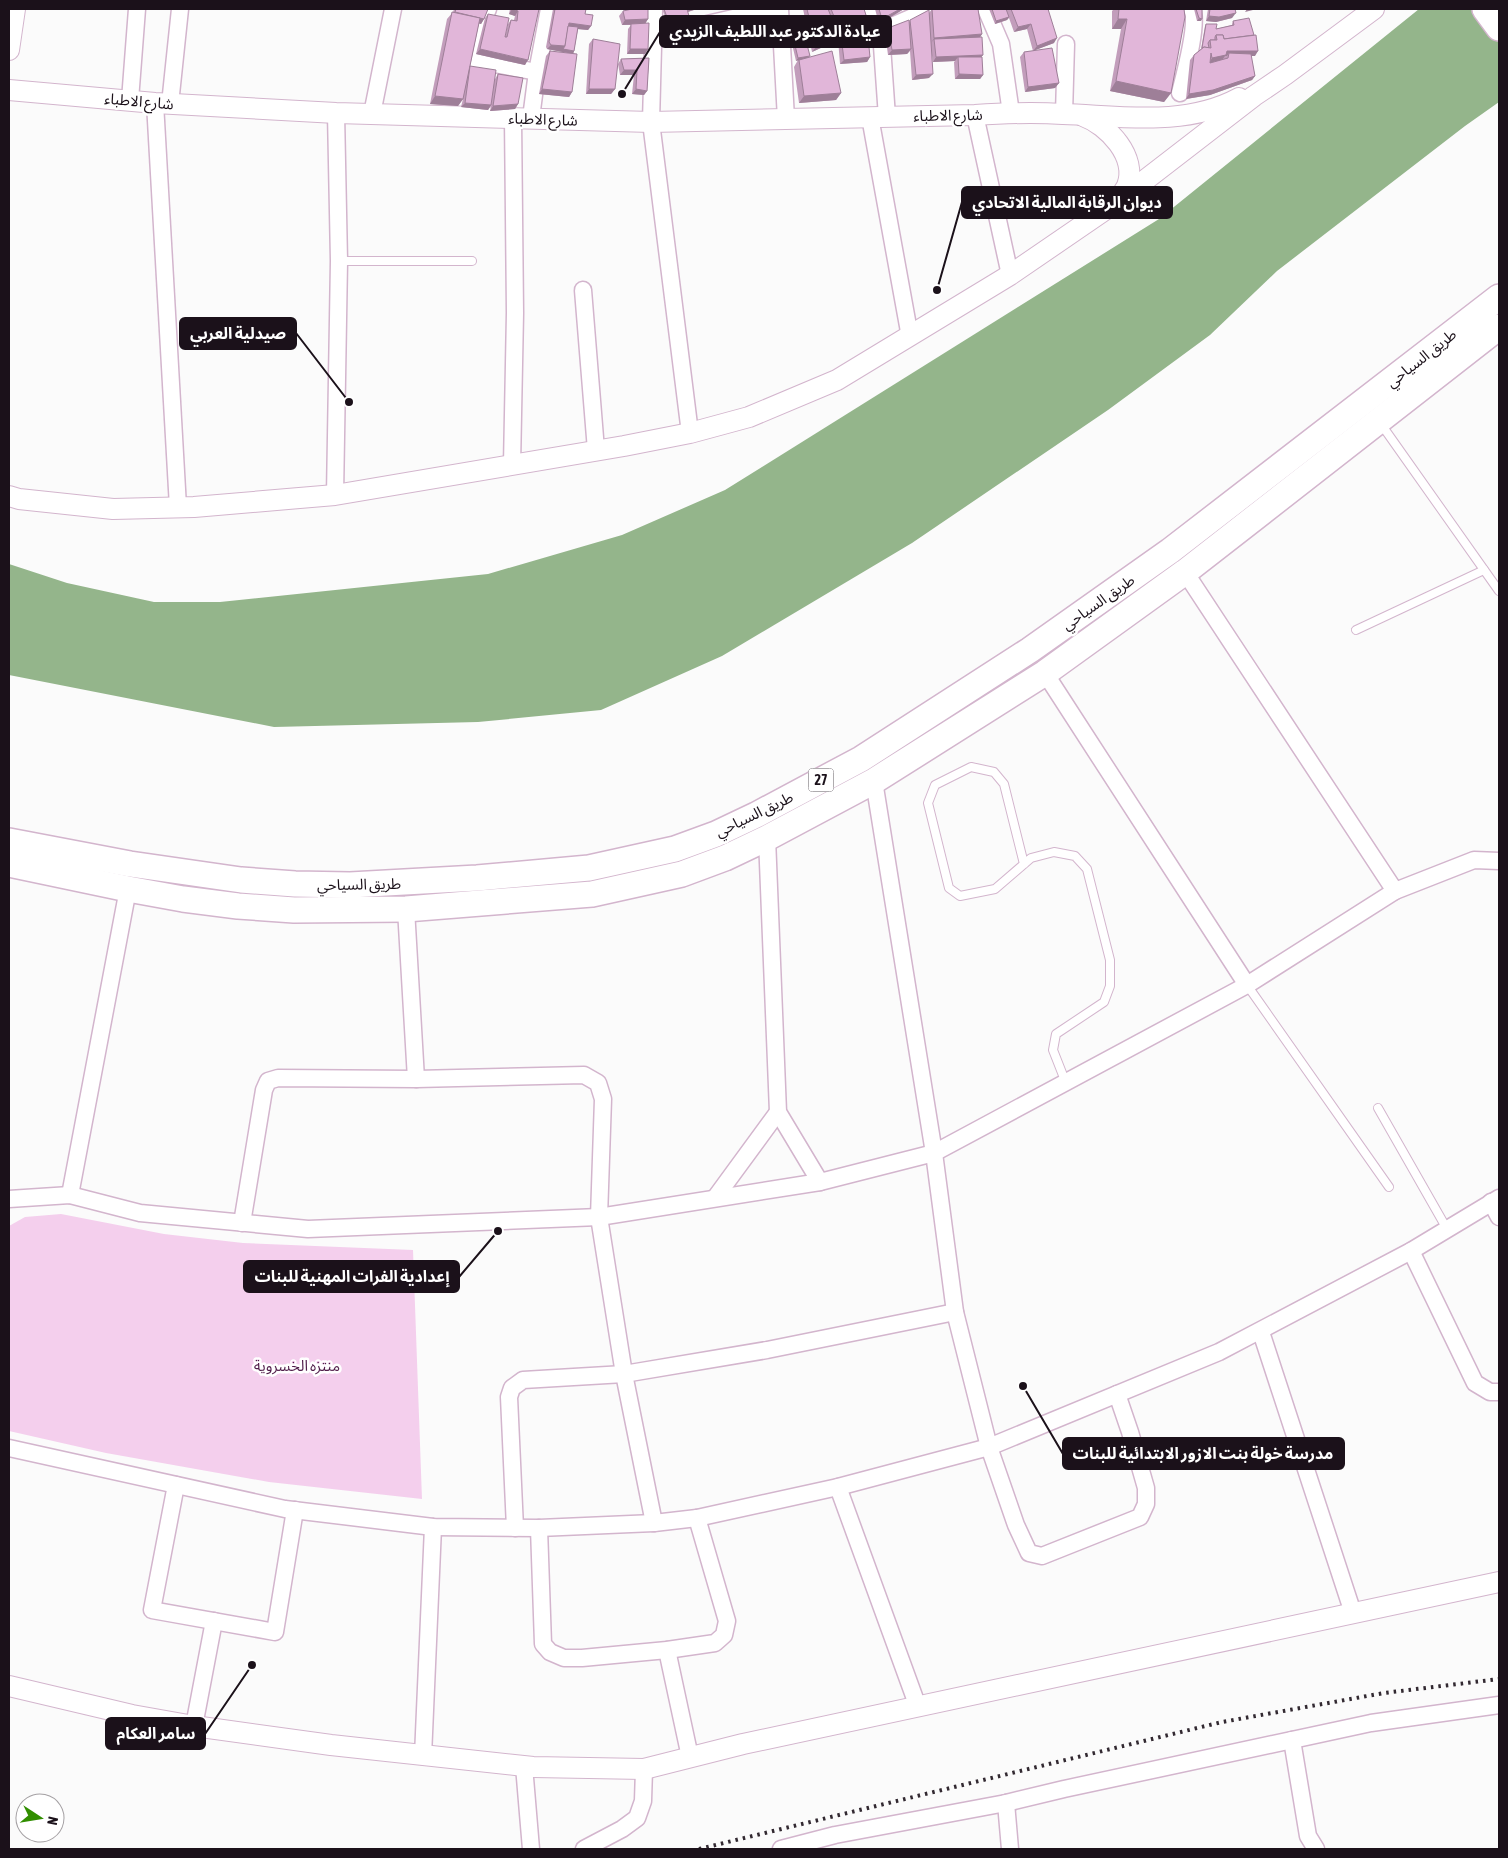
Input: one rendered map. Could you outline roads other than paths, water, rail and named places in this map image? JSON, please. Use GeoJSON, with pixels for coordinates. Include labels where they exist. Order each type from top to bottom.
{"type":"FeatureCollection","features":[{"type":"Feature","properties":{"kind":"main road"},"geometry":{"type":"LineString","coordinates":[[1485,9],[1499,28]]}},
{"type":"Feature","properties":{"kind":"main road","name":"طريق السياحي"},"geometry":{"type":"LineString","coordinates":[[9,841],[187,873],[241,880],[295,884],[386,884],[589,868],[674,849],[716,834],[756,815],[860,759],[1030,650],[1170,551],[1499,297]]}},
{"type":"Feature","properties":{"kind":"main road","name":"طريق السياحي"},"geometry":{"type":"LineString","coordinates":[[9,864],[128,890],[229,905],[285,910],[350,911],[406,909],[592,894],[662,880],[682,874],[726,858],[874,781],[1045,673],[1185,572],[1499,327]]}},
{"type":"Feature","properties":{"kind":"main road"},"geometry":{"type":"LineString","coordinates":[[1089,609],[1088,620],[1091,626],[1101,633]]}},
{"type":"Feature","properties":{"kind":"main road"},"geometry":{"type":"LineString","coordinates":[[995,672],[1007,679],[1010,685],[1010,695]]}},
{"type":"Feature","properties":{"kind":"main road"},"geometry":{"type":"LineString","coordinates":[[655,854],[652,865],[653,872],[656,877],[662,880]]}},
{"type":"Feature","properties":{"kind":"main road"},"geometry":{"type":"LineString","coordinates":[[620,862],[628,870],[629,877],[625,887]]}},
{"type":"Feature","properties":{"kind":"street"},"geometry":{"type":"LineString","coordinates":[[9,50],[15,9]]}},
{"type":"Feature","properties":{"kind":"street"},"geometry":{"type":"LineString","coordinates":[[130,100],[137,9]]}},
{"type":"Feature","properties":{"kind":"street"},"geometry":{"type":"LineString","coordinates":[[178,507],[163,103],[180,9]]}},
{"type":"Feature","properties":{"kind":"street"},"geometry":{"type":"LineString","coordinates":[[372,114],[393,9]]}},
{"type":"Feature","properties":{"kind":"street"},"geometry":{"type":"LineString","coordinates":[[488,9],[480,28],[473,60],[537,72]]}},
{"type":"Feature","properties":{"kind":"street"},"geometry":{"type":"LineString","coordinates":[[512,465],[522,118],[537,72],[549,9]]}},
{"type":"Feature","properties":{"kind":"street"},"geometry":{"type":"LineString","coordinates":[[654,9],[655,36],[651,122],[690,433]]}},
{"type":"Feature","properties":{"kind":"street"},"geometry":{"type":"LineString","coordinates":[[655,36],[773,9]]}},
{"type":"Feature","properties":{"kind":"street"},"geometry":{"type":"LineString","coordinates":[[780,9],[786,118]]}},
{"type":"Feature","properties":{"kind":"street"},"geometry":{"type":"LineString","coordinates":[[871,9],[882,46],[878,117],[910,337]]}},
{"type":"Feature","properties":{"kind":"street"},"geometry":{"type":"LineString","coordinates":[[878,32],[931,9]]}},
{"type":"Feature","properties":{"kind":"street"},"geometry":{"type":"LineString","coordinates":[[986,9],[1001,44],[1011,113]]}},
{"type":"Feature","properties":{"kind":"street"},"geometry":{"type":"LineString","coordinates":[[1180,94],[1194,24],[1192,9]]}},
{"type":"Feature","properties":{"kind":"street"},"geometry":{"type":"LineString","coordinates":[[1188,58],[1196,53],[1204,9]]}},
{"type":"Feature","properties":{"kind":"street"},"geometry":{"type":"LineString","coordinates":[[9,496],[19,499],[113,509],[178,507],[335,495],[690,433],[750,417],[837,380],[1010,275],[1118,201],[1254,96],[1374,9]]}},
{"type":"Feature","properties":{"kind":"street"},"geometry":{"type":"LineString","coordinates":[[1066,44],[1071,114]]}},
{"type":"Feature","properties":{"kind":"street","name":"شارع الاطباء"},"geometry":{"type":"LineString","coordinates":[[9,90],[163,103],[336,113],[651,122],[1011,113],[1136,118],[1171,117],[1205,112],[1227,105],[1285,75]]}},
{"type":"Feature","properties":{"kind":"street"},"geometry":{"type":"LineString","coordinates":[[335,495],[339,260],[336,113]]}},
{"type":"Feature","properties":{"kind":"street","name":"شارع الاطباء"},"geometry":{"type":"LineString","coordinates":[[1071,114],[1091,119],[1103,127],[1116,140],[1126,157],[1129,174],[1127,186],[1118,201]]}},
{"type":"Feature","properties":{"kind":"street"},"geometry":{"type":"LineString","coordinates":[[976,115],[1010,275]]}},
{"type":"Feature","properties":{"kind":"street"},"geometry":{"type":"LineString","coordinates":[[583,290],[596,450]]}},
{"type":"Feature","properties":{"kind":"street"},"geometry":{"type":"LineString","coordinates":[[1185,572],[1395,891]]}},
{"type":"Feature","properties":{"kind":"street"},"geometry":{"type":"LineString","coordinates":[[1045,673],[1247,985]]}},
{"type":"Feature","properties":{"kind":"street"},"geometry":{"type":"LineString","coordinates":[[874,781],[934,1153],[955,1312],[989,1447],[1016,1525],[1029,1553],[1034,1556],[1042,1556],[1140,1516],[1146,1504],[1146,1488],[1117,1394]]}},
{"type":"Feature","properties":{"kind":"street"},"geometry":{"type":"LineString","coordinates":[[767,838],[778,1112],[820,1182]]}},
{"type":"Feature","properties":{"kind":"street"},"geometry":{"type":"LineString","coordinates":[[9,1200],[70,1195],[140,1213],[308,1230],[600,1217],[820,1182],[934,1153],[1247,985],[1395,891],[1474,860],[1499,861]]}},
{"type":"Feature","properties":{"kind":"street"},"geometry":{"type":"LineString","coordinates":[[70,1195],[128,890]]}},
{"type":"Feature","properties":{"kind":"street"},"geometry":{"type":"LineString","coordinates":[[406,909],[416,1078]]}},
{"type":"Feature","properties":{"kind":"street"},"geometry":{"type":"LineString","coordinates":[[242,1224],[264,1090],[268,1081],[278,1078],[584,1075],[598,1084],[603,1099],[600,1217],[624,1374],[654,1523]]}},
{"type":"Feature","properties":{"kind":"street"},"geometry":{"type":"LineString","coordinates":[[715,1198],[778,1112]]}},
{"type":"Feature","properties":{"kind":"street"},"geometry":{"type":"LineString","coordinates":[[9,1448],[295,1510],[433,1527],[539,1528],[654,1523],[697,1518],[838,1487],[989,1447],[1219,1352],[1260,1332],[1411,1252],[1495,1200],[1499,1217]]}},
{"type":"Feature","properties":{"kind":"street"},"geometry":{"type":"LineString","coordinates":[[1411,1252],[1475,1383],[1490,1392],[1499,1392]]}},
{"type":"Feature","properties":{"kind":"street"},"geometry":{"type":"LineString","coordinates":[[515,1528],[509,1397],[512,1388],[523,1380],[624,1374],[767,1350],[955,1312]]}},
{"type":"Feature","properties":{"kind":"street"},"geometry":{"type":"LineString","coordinates":[[1260,1332],[1353,1613]]}},
{"type":"Feature","properties":{"kind":"street"},"geometry":{"type":"LineString","coordinates":[[176,1485],[152,1610],[275,1632],[295,1510]]}},
{"type":"Feature","properties":{"kind":"street"},"geometry":{"type":"LineString","coordinates":[[838,1487],[918,1707]]}},
{"type":"Feature","properties":{"kind":"street"},"geometry":{"type":"LineString","coordinates":[[539,1528],[542,1644],[550,1652],[564,1658],[582,1658],[667,1650],[715,1643],[724,1635],[727,1621],[697,1518]]}},
{"type":"Feature","properties":{"kind":"street"},"geometry":{"type":"LineString","coordinates":[[423,1756],[433,1527]]}},
{"type":"Feature","properties":{"kind":"street"},"geometry":{"type":"LineString","coordinates":[[9,1686],[132,1715],[194,1726],[423,1756],[524,1766],[644,1769],[743,1744],[1499,1582]]}},
{"type":"Feature","properties":{"kind":"street"},"geometry":{"type":"LineString","coordinates":[[194,1726],[214,1621]]}},
{"type":"Feature","properties":{"kind":"street"},"geometry":{"type":"LineString","coordinates":[[667,1650],[690,1757]]}},
{"type":"Feature","properties":{"kind":"street"},"geometry":{"type":"LineString","coordinates":[[780,1849],[835,1836],[1006,1803],[1371,1723],[1499,1706]]}},
{"type":"Feature","properties":{"kind":"street"},"geometry":{"type":"LineString","coordinates":[[1292,1740],[1308,1836],[1316,1849]]}},
{"type":"Feature","properties":{"kind":"street"},"geometry":{"type":"LineString","coordinates":[[524,1766],[531,1849]]}},
{"type":"Feature","properties":{"kind":"street"},"geometry":{"type":"LineString","coordinates":[[584,1849],[622,1829],[637,1818],[643,1801],[644,1769]]}},
{"type":"Feature","properties":{"kind":"street"},"geometry":{"type":"LineString","coordinates":[[1006,1803],[1010,1849]]}},
{"type":"Feature","properties":{"kind":"lane"},"geometry":{"type":"LineString","coordinates":[[339,260],[472,261]]}},
{"type":"Feature","properties":{"kind":"lane"},"geometry":{"type":"LineString","coordinates":[[1379,422],[1499,591]]}},
{"type":"Feature","properties":{"kind":"lane"},"geometry":{"type":"LineString","coordinates":[[1356,630],[1484,570]]}},
{"type":"Feature","properties":{"kind":"lane"},"geometry":{"type":"LineString","coordinates":[[1024,864],[1004,784],[994,772],[971,768],[935,785],[928,803],[949,888],[960,896],[995,889],[1031,858],[1054,852],[1075,856],[1087,869],[1110,960],[1110,986],[1104,1002],[1056,1034],[1053,1050],[1066,1082]]}},
{"type":"Feature","properties":{"kind":"lane"},"geometry":{"type":"LineString","coordinates":[[1247,985],[1389,1186]]}},
{"type":"Feature","properties":{"kind":"lane"},"geometry":{"type":"LineString","coordinates":[[1378,1108],[1447,1229]]}},
{"type":"Feature","properties":{"kind":"railway"},"geometry":{"type":"LineString","coordinates":[[699,1849],[1222,1722],[1384,1693],[1499,1679]]}},
{"type":"Feature","properties":{"kind":"place","name":"عيادة الدكتور عبد اللطيف الزيدي"},"geometry":{"type":"Point","coordinates":[622,94]}},
{"type":"Feature","properties":{"kind":"place","name":"ديوان الرقابة المالية الاتحادي"},"geometry":{"type":"Point","coordinates":[937,290]}},
{"type":"Feature","properties":{"kind":"place","name":"صيدلية العربي"},"geometry":{"type":"Point","coordinates":[349,402]}},
{"type":"Feature","properties":{"kind":"place","name":"إعدادية الفرات المهنية للبنات"},"geometry":{"type":"Point","coordinates":[498,1231]}},
{"type":"Feature","properties":{"kind":"place","name":"مدرسة خولة بنت الازور الابتدائية للبنات"},"geometry":{"type":"Point","coordinates":[1023,1386]}},
{"type":"Feature","properties":{"kind":"place","name":"سامر العكام"},"geometry":{"type":"Point","coordinates":[252,1665]}},
{"type":"Feature","properties":{"kind":"park label","name":"منتزه الخسروية"},"geometry":{"type":"Point","coordinates":[297,1365]}}]}
